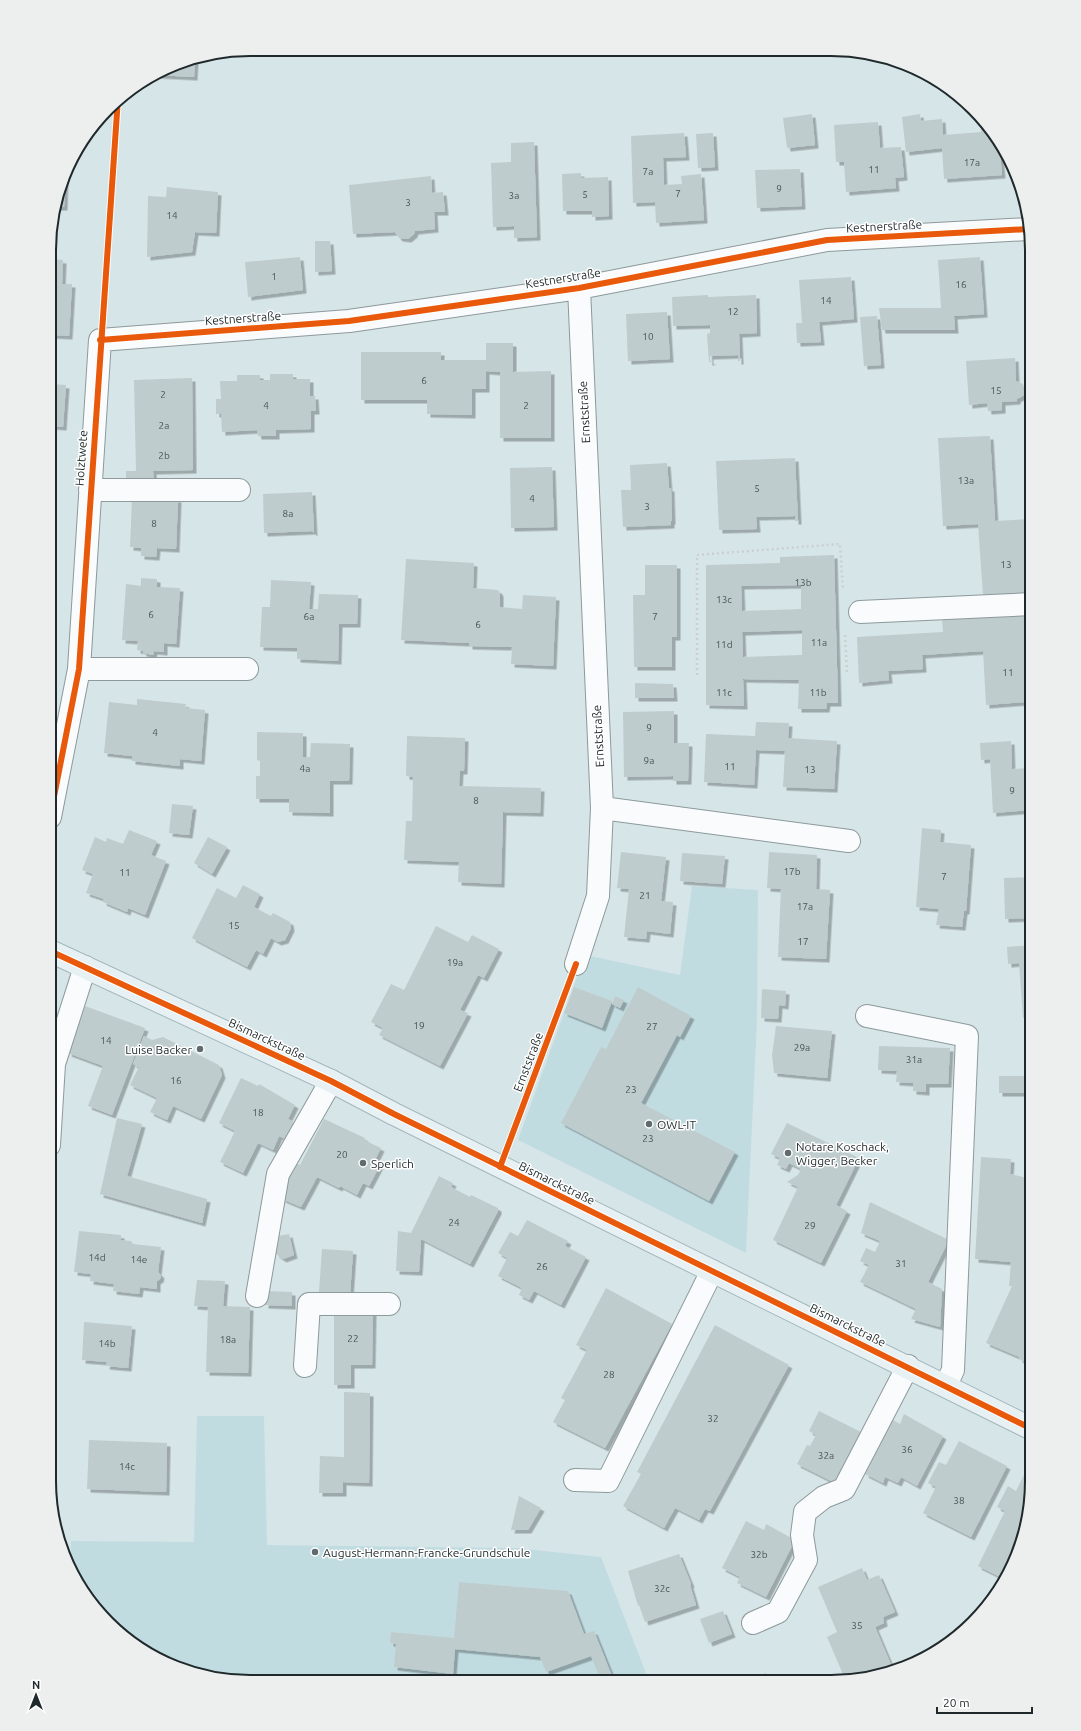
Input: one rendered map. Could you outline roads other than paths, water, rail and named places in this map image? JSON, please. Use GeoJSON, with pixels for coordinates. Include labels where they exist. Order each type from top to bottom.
{"type":"FeatureCollection","features":[{"type":"Feature","properties":{"kind":"main road","name":"Bismarckstraße"},"geometry":{"type":"LineString","coordinates":[[56,954],[331,1080],[402,1118],[1025,1424]]}},
{"type":"Feature","properties":{"kind":"street","name":"Kestnerstraße"},"geometry":{"type":"LineString","coordinates":[[100,340],[350,320],[579,288],[827,240],[1024,228]]}},
{"type":"Feature","properties":{"kind":"street","name":"Ernststraße"},"geometry":{"type":"LineString","coordinates":[[576,964],[598,896],[602,808],[579,288]]}},
{"type":"Feature","properties":{"kind":"street","name":"Holztwete"},"geometry":{"type":"LineString","coordinates":[[56,786],[79,669],[100,340]]}},
{"type":"Feature","properties":{"kind":"street"},"geometry":{"type":"LineString","coordinates":[[90,490],[239,490]]}},
{"type":"Feature","properties":{"kind":"street"},"geometry":{"type":"LineString","coordinates":[[852,613],[1025,604]]}},
{"type":"Feature","properties":{"kind":"street"},"geometry":{"type":"LineString","coordinates":[[79,669],[247,669]]}},
{"type":"Feature","properties":{"kind":"street"},"geometry":{"type":"LineString","coordinates":[[602,808],[849,841]]}},
{"type":"Feature","properties":{"kind":"street"},"geometry":{"type":"LineString","coordinates":[[56,1058],[85,967]]}},
{"type":"Feature","properties":{"kind":"street"},"geometry":{"type":"LineString","coordinates":[[867,1016],[967,1036],[953,1370],[946,1385]]}},
{"type":"Feature","properties":{"kind":"street"},"geometry":{"type":"LineString","coordinates":[[257,1296],[278,1174],[331,1080]]}},
{"type":"Feature","properties":{"kind":"street"},"geometry":{"type":"LineString","coordinates":[[575,1480],[608,1481],[712,1271]]}},
{"type":"Feature","properties":{"kind":"street"},"geometry":{"type":"LineString","coordinates":[[305,1366],[309,1304],[389,1304]]}},
{"type":"Feature","properties":{"kind":"street"},"geometry":{"type":"LineString","coordinates":[[753,1623],[778,1612],[806,1560],[802,1534],[805,1512],[824,1497],[844,1488],[908,1366]]}},
{"type":"Feature","properties":{"kind":"place","name":"Luise Backer"},"geometry":{"type":"Point","coordinates":[200,1049]}},
{"type":"Feature","properties":{"kind":"place","name":"OWL-IT"},"geometry":{"type":"Point","coordinates":[649,1124]}},
{"type":"Feature","properties":{"kind":"place","name":"Notare Koschack, Wigger, Becker"},"geometry":{"type":"Point","coordinates":[788,1153]}},
{"type":"Feature","properties":{"kind":"place","name":"Sperlich"},"geometry":{"type":"Point","coordinates":[363,1163]}},
{"type":"Feature","properties":{"kind":"place","name":"August-Hermann-Francke-Grundschule"},"geometry":{"type":"Point","coordinates":[315,1552]}}]}
